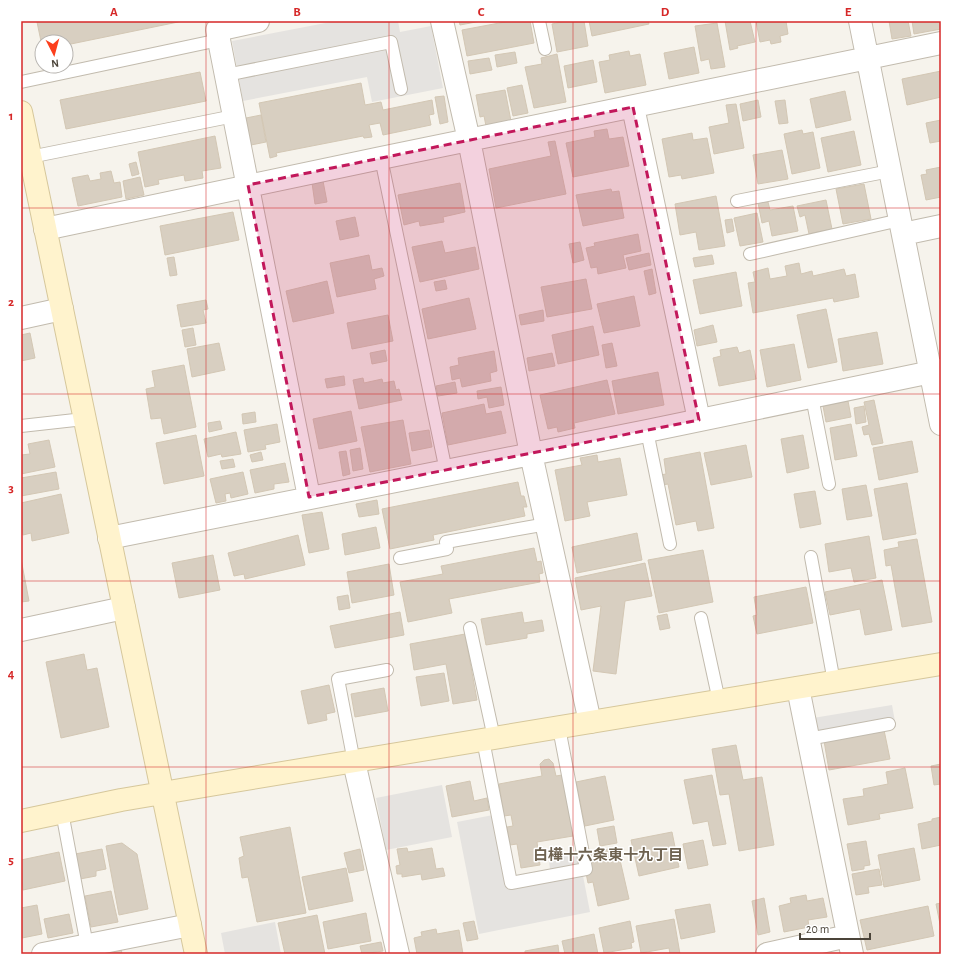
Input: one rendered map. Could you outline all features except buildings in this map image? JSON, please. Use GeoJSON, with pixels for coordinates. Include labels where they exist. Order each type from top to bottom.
{"type":"FeatureCollection","features":[{"type":"Feature","properties":{"kind":"street"},"geometry":{"type":"LineString","coordinates":[[258,21],[217,30],[309,497]]}},
{"type":"Feature","properties":{"kind":"street"},"geometry":{"type":"LineString","coordinates":[[442,21],[469,140],[531,454],[590,722]]}},
{"type":"Feature","properties":{"kind":"street"},"geometry":{"type":"LineString","coordinates":[[860,21],[901,227],[936,371],[941,424]]}},
{"type":"Feature","properties":{"kind":"street"},"geometry":{"type":"LineString","coordinates":[[45,229],[248,185],[941,43]]}},
{"type":"Feature","properties":{"kind":"street"},"geometry":{"type":"LineString","coordinates":[[633,107],[699,420]]}},
{"type":"Feature","properties":{"kind":"street"},"geometry":{"type":"LineString","coordinates":[[21,112],[196,954]]}},
{"type":"Feature","properties":{"kind":"street"},"geometry":{"type":"LineString","coordinates":[[901,227],[941,226]]}},
{"type":"Feature","properties":{"kind":"street"},"geometry":{"type":"LineString","coordinates":[[21,318],[62,309]]}},
{"type":"Feature","properties":{"kind":"street"},"geometry":{"type":"LineString","coordinates":[[109,538],[647,431],[936,371]]}},
{"type":"Feature","properties":{"kind":"street"},"geometry":{"type":"LineString","coordinates":[[21,630],[124,608]]}},
{"type":"Feature","properties":{"kind":"street"},"geometry":{"type":"LineString","coordinates":[[21,821],[163,793],[941,664]]}},
{"type":"Feature","properties":{"kind":"street"},"geometry":{"type":"LineString","coordinates":[[767,954],[850,945],[798,688]]}},
{"type":"Feature","properties":{"kind":"street"},"geometry":{"type":"LineString","coordinates":[[354,762],[398,954]]}},
{"type":"Feature","properties":{"kind":"street"},"geometry":{"type":"LineString","coordinates":[[43,954],[88,950],[190,925]]}},
{"type":"Feature","properties":{"kind":"lane"},"geometry":{"type":"LineString","coordinates":[[539,21],[545,49]]}},
{"type":"Feature","properties":{"kind":"lane"},"geometry":{"type":"LineString","coordinates":[[21,82],[219,40]]}},
{"type":"Feature","properties":{"kind":"lane"},"geometry":{"type":"LineString","coordinates":[[226,75],[391,42],[401,89]]}},
{"type":"Feature","properties":{"kind":"lane"},"geometry":{"type":"LineString","coordinates":[[30,157],[234,116]]}},
{"type":"Feature","properties":{"kind":"lane"},"geometry":{"type":"LineString","coordinates":[[381,158],[446,471]]}},
{"type":"Feature","properties":{"kind":"lane"},"geometry":{"type":"LineString","coordinates":[[737,201],[890,171]]}},
{"type":"Feature","properties":{"kind":"lane"},"geometry":{"type":"LineString","coordinates":[[750,254],[901,227]]}},
{"type":"Feature","properties":{"kind":"lane"},"geometry":{"type":"LineString","coordinates":[[812,397],[829,484]]}},
{"type":"Feature","properties":{"kind":"lane"},"geometry":{"type":"LineString","coordinates":[[21,426],[84,419]]}},
{"type":"Feature","properties":{"kind":"lane"},"geometry":{"type":"LineString","coordinates":[[647,431],[670,544]]}},
{"type":"Feature","properties":{"kind":"lane"},"geometry":{"type":"LineString","coordinates":[[400,558],[448,550],[446,542],[547,524]]}},
{"type":"Feature","properties":{"kind":"lane"},"geometry":{"type":"LineString","coordinates":[[811,557],[834,682]]}},
{"type":"Feature","properties":{"kind":"lane"},"geometry":{"type":"LineString","coordinates":[[701,618],[719,701]]}},
{"type":"Feature","properties":{"kind":"lane"},"geometry":{"type":"LineString","coordinates":[[470,628],[511,883],[586,869],[559,728]]}},
{"type":"Feature","properties":{"kind":"lane"},"geometry":{"type":"LineString","coordinates":[[354,762],[338,679],[387,670]]}},
{"type":"Feature","properties":{"kind":"lane"},"geometry":{"type":"LineString","coordinates":[[808,738],[889,724]]}},
{"type":"Feature","properties":{"kind":"lane"},"geometry":{"type":"LineString","coordinates":[[62,812],[88,950]]}},
{"type":"Feature","properties":{"kind":"highlighted area"},"geometry":{"type":"Polygon","coordinates":[[[633,107],[699,420],[309,497],[248,185],[633,107]]]}},
{"type":"Feature","properties":{"kind":"shaded area"},"geometry":{"type":"Polygon","coordinates":[[[336,21],[398,21],[400,32],[431,26],[443,88],[372,102],[367,77],[243,101],[232,41],[336,21]]]}},
{"type":"Feature","properties":{"kind":"shaded area"},"geometry":{"type":"Polygon","coordinates":[[[892,705],[896,727],[817,740],[813,718],[892,705]]]}},
{"type":"Feature","properties":{"kind":"shaded area"},"geometry":{"type":"Polygon","coordinates":[[[442,785],[452,837],[386,850],[376,798],[442,785]]]}},
{"type":"Feature","properties":{"kind":"shaded area"},"geometry":{"type":"Polygon","coordinates":[[[493,815],[506,877],[550,869],[548,855],[578,850],[590,912],[479,934],[457,822],[493,815]]]}},
{"type":"Feature","properties":{"kind":"shaded area"},"geometry":{"type":"Polygon","coordinates":[[[275,922],[281,954],[225,954],[221,933],[275,922]]]}},
{"type":"Feature","properties":{"kind":"district","name":"白樺十六条東十九丁目"},"geometry":{"type":"Point","coordinates":[608,855]}}]}
